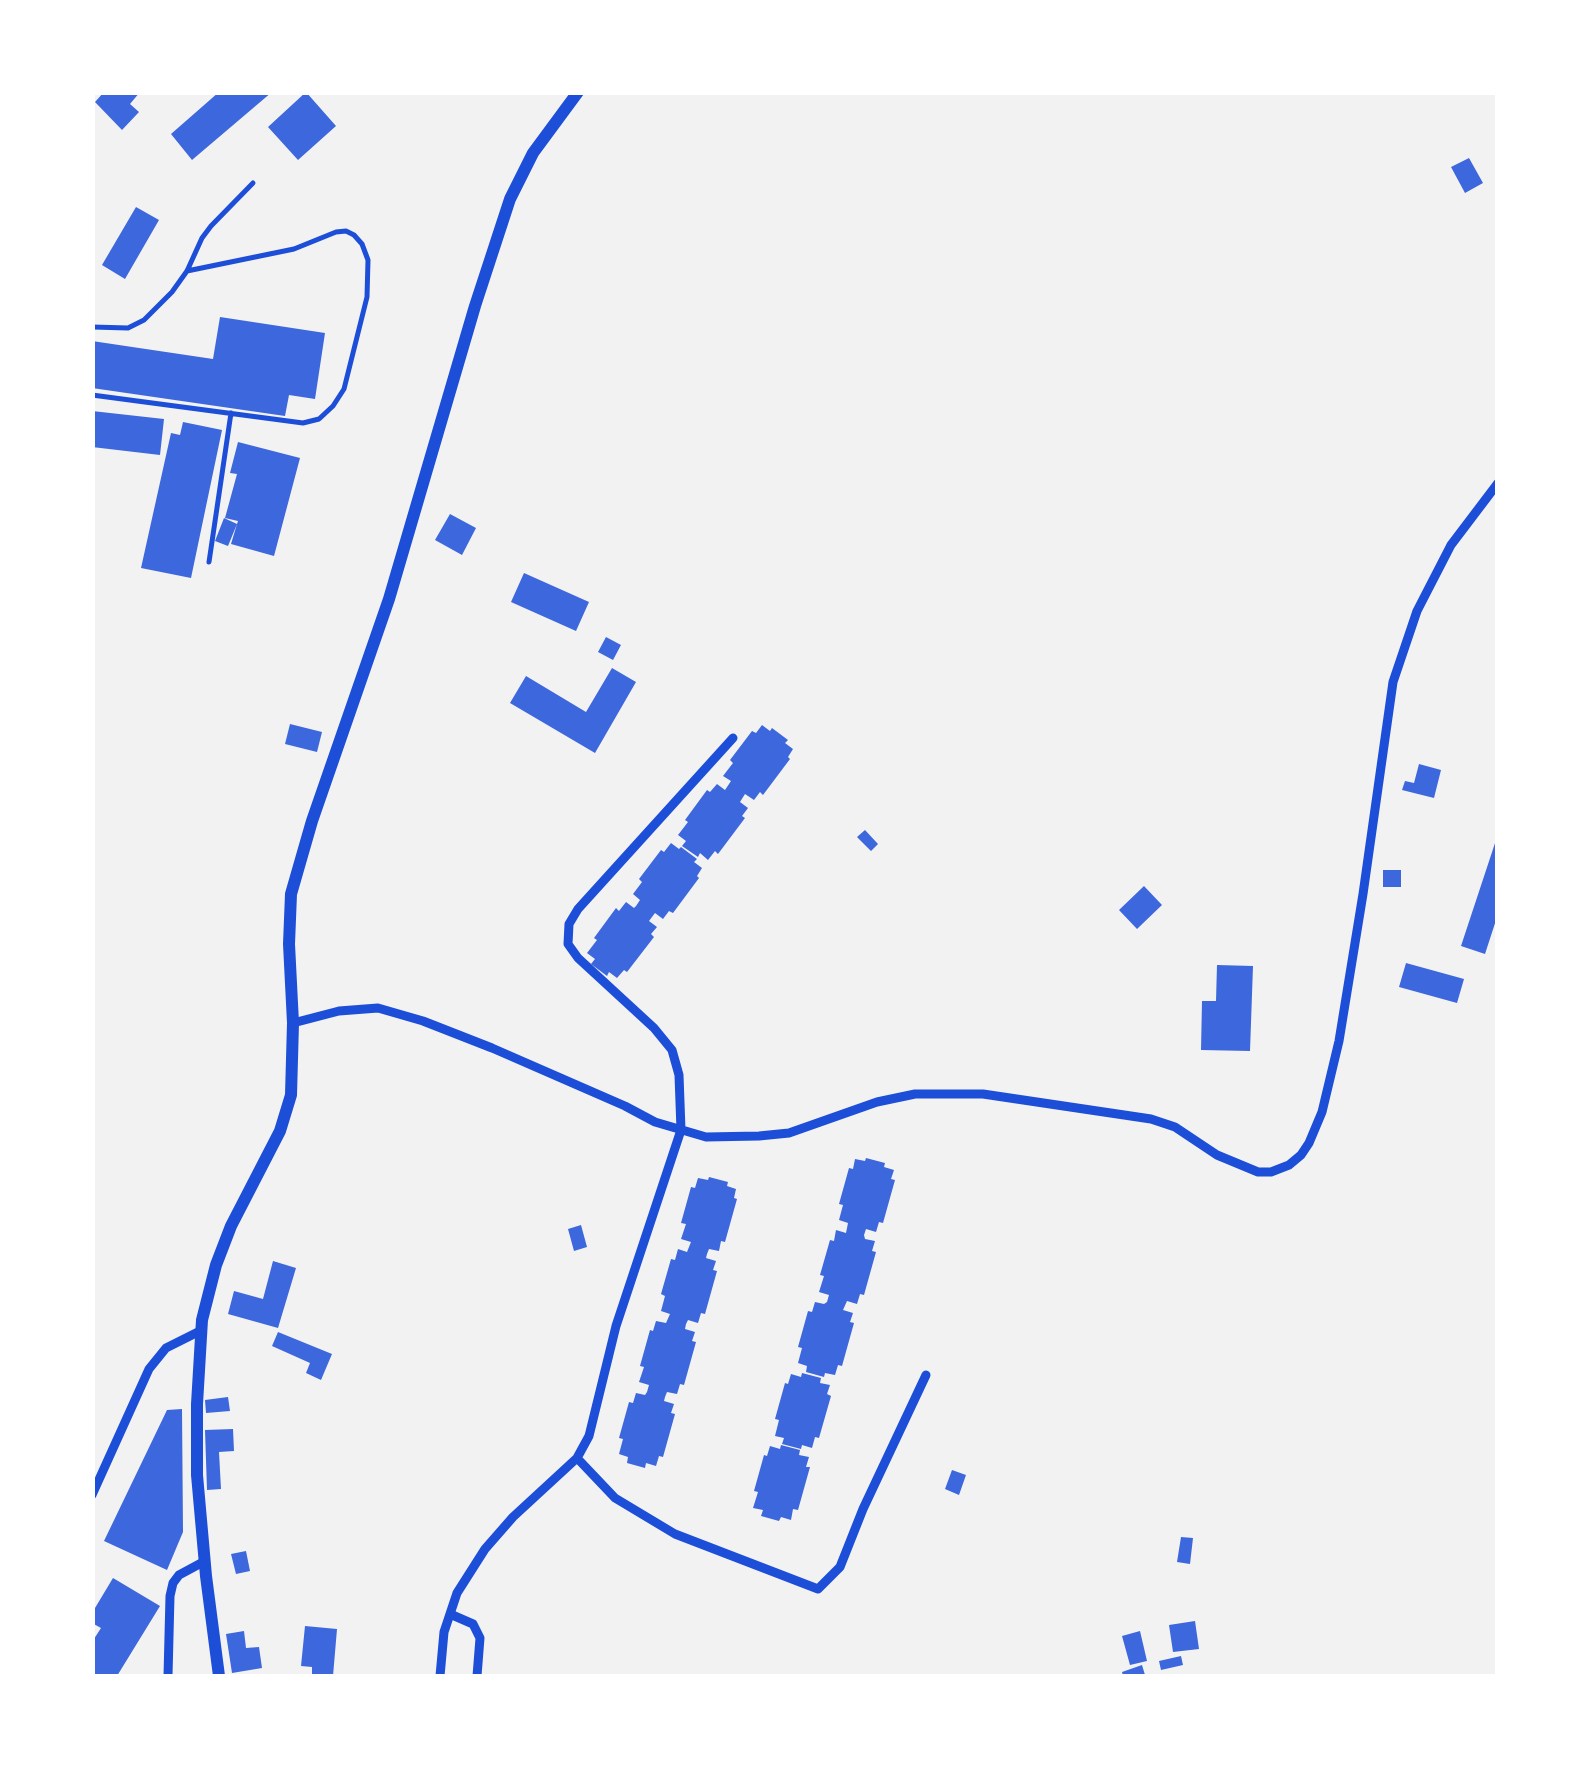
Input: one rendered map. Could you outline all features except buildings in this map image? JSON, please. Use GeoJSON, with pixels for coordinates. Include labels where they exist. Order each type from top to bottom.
{"type":"FeatureCollection","features":[{"type":"Feature","properties":{"kind":"main road"},"geometry":{"type":"LineString","coordinates":[[219,1676],[197,1475],[196,1404],[202,1330],[216,1265],[280,1131],[291,1096],[291,894],[312,821],[389,600],[474,306],[510,200],[533,153],[578,92]]}},
{"type":"Feature","properties":{"kind":"street"},"geometry":{"type":"LineString","coordinates":[[293,1023],[338,1011],[378,1008],[492,1048],[655,1122],[706,1136],[789,1133],[877,1102],[915,1094],[983,1094],[1151,1118],[1175,1127],[1216,1155],[1258,1172],[1271,1172],[1301,1155],[1322,1112],[1339,1041],[1393,682],[1416,611],[1451,545],[1498,483]]}},
{"type":"Feature","properties":{"kind":"street"},"geometry":{"type":"LineString","coordinates":[[440,1676],[444,1632],[457,1593],[485,1549],[513,1517],[578,1458],[589,1436],[616,1326],[681,1130],[679,1075],[672,1050],[654,1028],[578,958],[568,944],[570,924],[578,908],[733,738]]}},
{"type":"Feature","properties":{"kind":"street"},"geometry":{"type":"LineString","coordinates":[[92,1495],[149,1369],[166,1348],[202,1330]]}},
{"type":"Feature","properties":{"kind":"street"},"geometry":{"type":"LineString","coordinates":[[578,1458],[615,1498],[675,1534],[818,1590],[840,1567],[926,1375]]}},
{"type":"Feature","properties":{"kind":"street"},"geometry":{"type":"LineString","coordinates":[[168,1676],[173,1583],[204,1560]]}},
{"type":"Feature","properties":{"kind":"street"},"geometry":{"type":"LineString","coordinates":[[450,1614],[473,1624],[480,1638],[477,1676]]}},
{"type":"Feature","properties":{"kind":"lane"},"geometry":{"type":"LineString","coordinates":[[92,327],[128,328],[144,320],[187,271],[202,238],[253,183]]}},
{"type":"Feature","properties":{"kind":"lane"},"geometry":{"type":"LineString","coordinates":[[92,395],[303,423],[319,419],[334,406],[344,388],[366,297],[368,260],[354,235],[336,232],[294,249],[187,271]]}},
{"type":"Feature","properties":{"kind":"lane"},"geometry":{"type":"LineString","coordinates":[[209,562],[231,413]]}}]}
